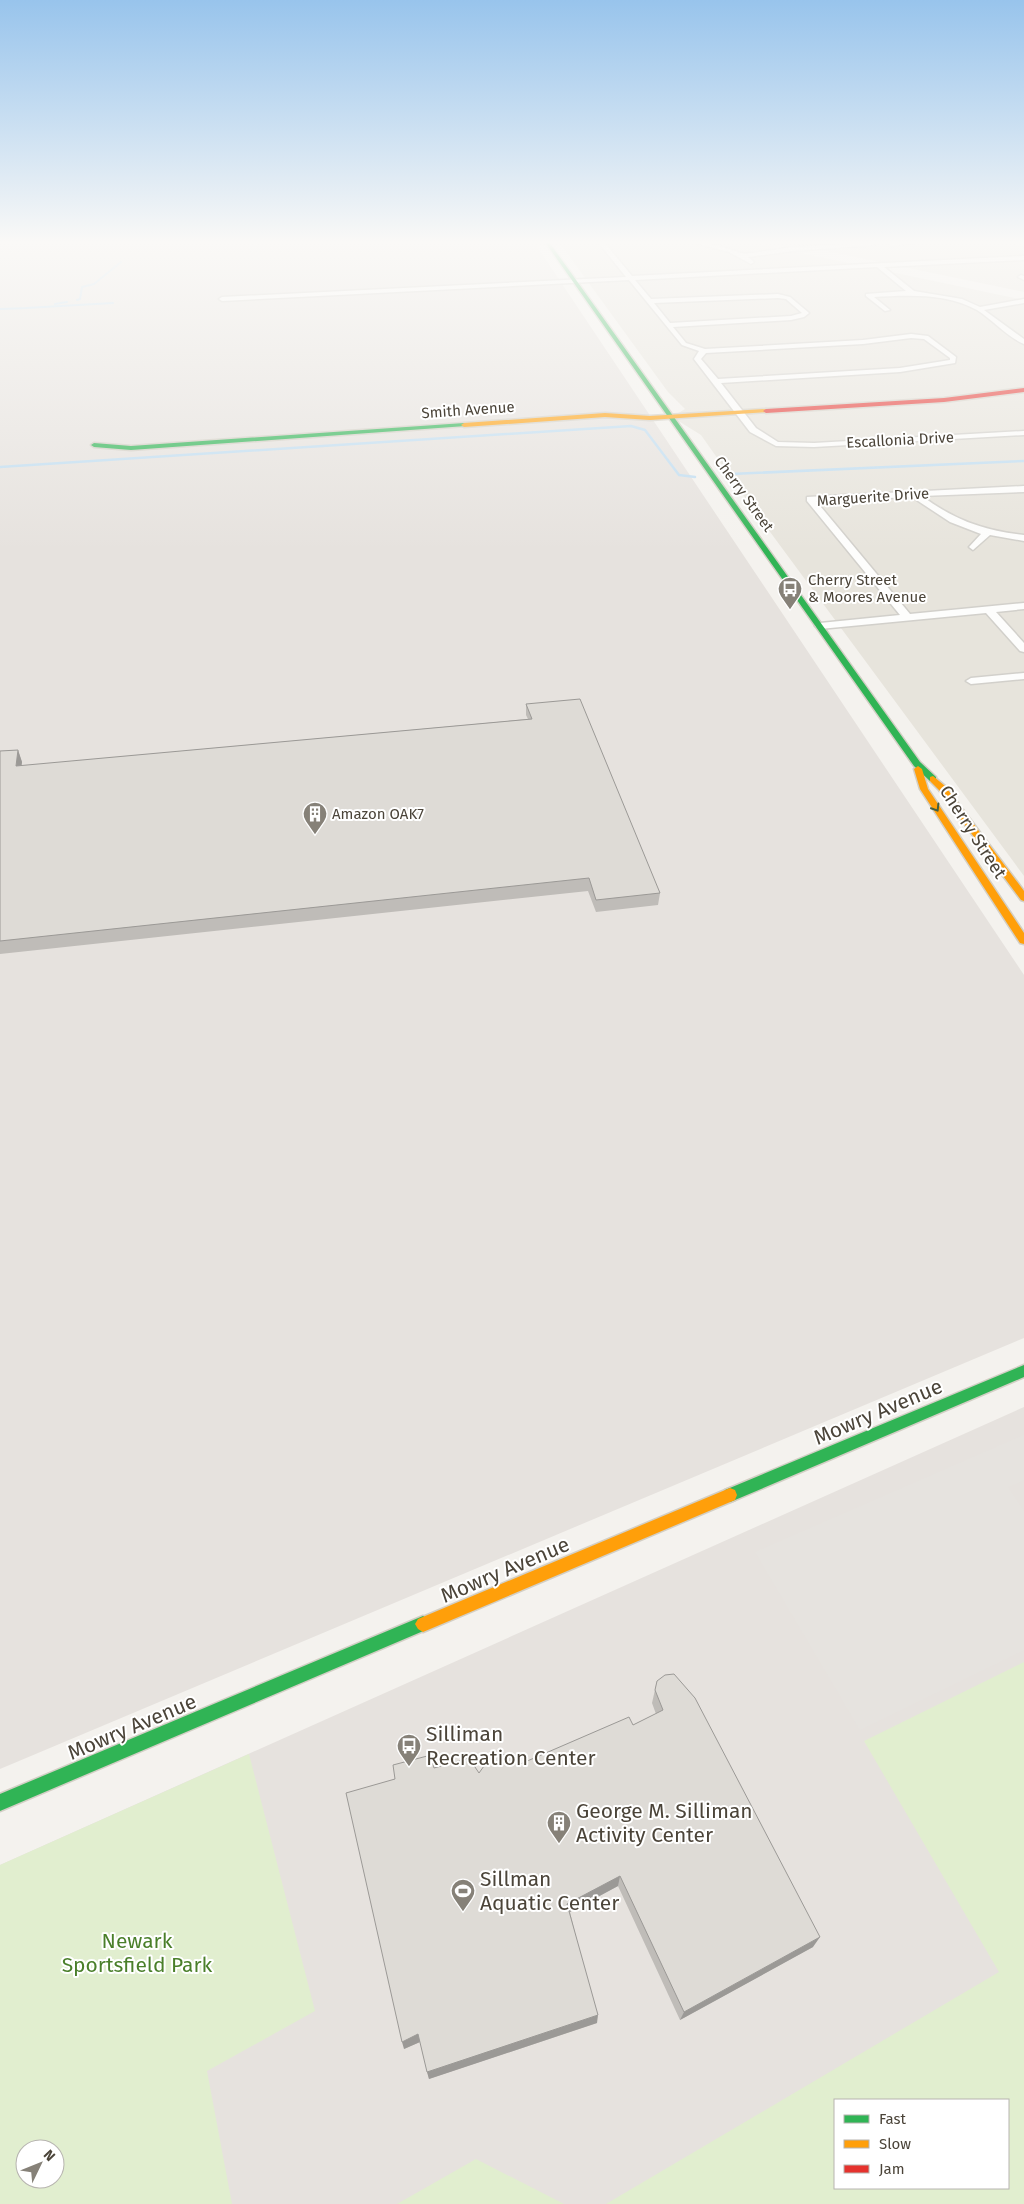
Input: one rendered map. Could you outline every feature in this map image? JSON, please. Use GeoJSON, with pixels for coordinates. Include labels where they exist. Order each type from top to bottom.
{"type":"FeatureCollection","features":[{"type":"Feature","properties":{"kind":"street","name":"Cherry Street"},"geometry":{"type":"LineString","coordinates":[[619,345],[917,764],[942,788],[1024,898]]}},
{"type":"Feature","properties":{"kind":"street"},"geometry":{"type":"LineString","coordinates":[[686,345],[704,351],[813,345]]}},
{"type":"Feature","properties":{"kind":"street"},"geometry":{"type":"LineString","coordinates":[[716,380],[900,370],[953,362],[953,357],[937,345]]}},
{"type":"Feature","properties":{"kind":"street"},"geometry":{"type":"LineString","coordinates":[[704,351],[698,355],[697,359],[716,380],[740,413]]}},
{"type":"Feature","properties":{"kind":"street","name":"Smith Avenue"},"geometry":{"type":"LineString","coordinates":[[94,445],[131,448],[613,415],[650,418],[740,413],[944,400],[1024,390]]}},
{"type":"Feature","properties":{"kind":"street"},"geometry":{"type":"LineString","coordinates":[[613,415],[644,411],[662,406]]}},
{"type":"Feature","properties":{"kind":"street","name":"Escallonia Drive"},"geometry":{"type":"LineString","coordinates":[[740,413],[753,430],[776,444],[814,446],[1024,433]]}},
{"type":"Feature","properties":{"kind":"street","name":"Marguerite Drive"},"geometry":{"type":"LineString","coordinates":[[907,617],[810,499],[1024,489]]}},
{"type":"Feature","properties":{"kind":"street"},"geometry":{"type":"LineString","coordinates":[[914,494],[938,513],[956,523],[988,533],[1024,538]]}},
{"type":"Feature","properties":{"kind":"street"},"geometry":{"type":"LineString","coordinates":[[972,547],[988,533]]}},
{"type":"Feature","properties":{"kind":"street"},"geometry":{"type":"LineString","coordinates":[[820,626],[1024,606]]}},
{"type":"Feature","properties":{"kind":"street"},"geometry":{"type":"LineString","coordinates":[[989,610],[1024,649]]}},
{"type":"Feature","properties":{"kind":"street"},"geometry":{"type":"LineString","coordinates":[[971,681],[1024,676]]}},
{"type":"Feature","properties":{"kind":"street","name":"Cherry Street"},"geometry":{"type":"LineString","coordinates":[[917,764],[924,789],[1024,941]]}},
{"type":"Feature","properties":{"kind":"street","name":"Mowry Avenue"},"geometry":{"type":"LineString","coordinates":[[0,1803],[1024,1371]]}},
{"type":"Feature","properties":{"kind":"shaded area"},"geometry":{"type":"Polygon","coordinates":[[[0,345],[603,345],[1024,975],[1024,1338],[0,1769],[0,345]]]}},
{"type":"Feature","properties":{"kind":"shaded area"},"geometry":{"type":"Polygon","coordinates":[[[634,345],[1024,345],[1024,876],[751,506],[701,435],[672,417],[685,409],[668,392],[634,345]]]}},
{"type":"Feature","properties":{"kind":"shaded area"},"geometry":{"type":"Polygon","coordinates":[[[1024,1407],[1024,2204],[0,2204],[0,1865],[1024,1407]]]}},
{"type":"Feature","properties":{"kind":"shaded area"},"geometry":{"type":"Polygon","coordinates":[[[1024,1435],[1024,1480],[1008,1487],[1024,1511],[1024,1650],[860,1730],[755,1552],[1024,1435]]]}},
{"type":"Feature","properties":{"kind":"green space"},"geometry":{"type":"Polygon","coordinates":[[[1024,1662],[1024,2204],[606,2204],[999,1972],[864,1741],[1024,1662]]]}},
{"type":"Feature","properties":{"kind":"green space","name":"Newark Sportsfield Park"},"geometry":{"type":"Polygon","coordinates":[[[249,1754],[315,2011],[207,2071],[232,2204],[0,2204],[0,1865],[249,1754]]]}},
{"type":"Feature","properties":{"kind":"green space"},"geometry":{"type":"Polygon","coordinates":[[[476,2159],[564,2204],[397,2204],[476,2159]]]}},
{"type":"Feature","properties":{"kind":"building","name":"Amazon OAK7"},"geometry":{"type":"Polygon","coordinates":[[[580,699],[660,893],[596,900],[589,878],[0,941],[0,751],[18,750],[16,766],[532,719],[526,704],[580,699]]]}},
{"type":"Feature","properties":{"kind":"building","name":"George M. Silliman Activity Center"},"geometry":{"type":"Polygon","coordinates":[[[674,1674],[695,1698],[820,1937],[684,2012],[620,1876],[567,1904],[598,2015],[427,2072],[418,2034],[402,2042],[346,1793],[395,1779],[393,1765],[431,1755],[434,1768],[469,1758],[479,1773],[489,1759],[496,1755],[509,1756],[518,1765],[629,1717],[633,1725],[663,1710],[655,1690],[657,1681],[665,1675],[674,1674]]]}},
{"type":"Feature","properties":{"kind":"waterway"},"geometry":{"type":"LineString","coordinates":[[0,467],[631,426],[645,430],[679,475],[695,477]]}},
{"type":"Feature","properties":{"kind":"waterway"},"geometry":{"type":"LineString","coordinates":[[731,474],[1024,461]]}},
{"type":"Feature","properties":{"kind":"traffic: fast"},"geometry":{"type":"LineString","coordinates":[[620,345],[917,764],[933,779]]}},
{"type":"Feature","properties":{"kind":"traffic: fast"},"geometry":{"type":"LineString","coordinates":[[94,445],[131,448],[464,425]]}},
{"type":"Feature","properties":{"kind":"traffic: fast"},"geometry":{"type":"LineString","coordinates":[[730,1495],[1024,1371]]}},
{"type":"Feature","properties":{"kind":"traffic: fast"},"geometry":{"type":"LineString","coordinates":[[0,1803],[423,1624]]}},
{"type":"Feature","properties":{"kind":"traffic: slow"},"geometry":{"type":"LineString","coordinates":[[464,425],[605,415],[650,418],[766,411]]}},
{"type":"Feature","properties":{"kind":"traffic: slow"},"geometry":{"type":"LineString","coordinates":[[918,769],[924,789],[1024,941]]}},
{"type":"Feature","properties":{"kind":"traffic: slow"},"geometry":{"type":"LineString","coordinates":[[933,779],[942,788],[1024,898]]}},
{"type":"Feature","properties":{"kind":"traffic: slow"},"geometry":{"type":"LineString","coordinates":[[423,1624],[730,1495]]}},
{"type":"Feature","properties":{"kind":"traffic: jam"},"geometry":{"type":"LineString","coordinates":[[766,411],[944,400],[1024,390]]}},
{"type":"Feature","properties":{"kind":"place","name":"Cherry Street & Moores Avenue"},"geometry":{"type":"Point","coordinates":[790,610]}},
{"type":"Feature","properties":{"kind":"place","name":"Amazon OAK7"},"geometry":{"type":"Point","coordinates":[315,835]}},
{"type":"Feature","properties":{"kind":"place","name":"Silliman Recreation Center"},"geometry":{"type":"Point","coordinates":[409,1767]}},
{"type":"Feature","properties":{"kind":"place","name":"George M. Silliman Activity Center"},"geometry":{"type":"Point","coordinates":[559,1844]}},
{"type":"Feature","properties":{"kind":"place","name":"Sillman Aquatic Center"},"geometry":{"type":"Point","coordinates":[463,1912]}}]}
